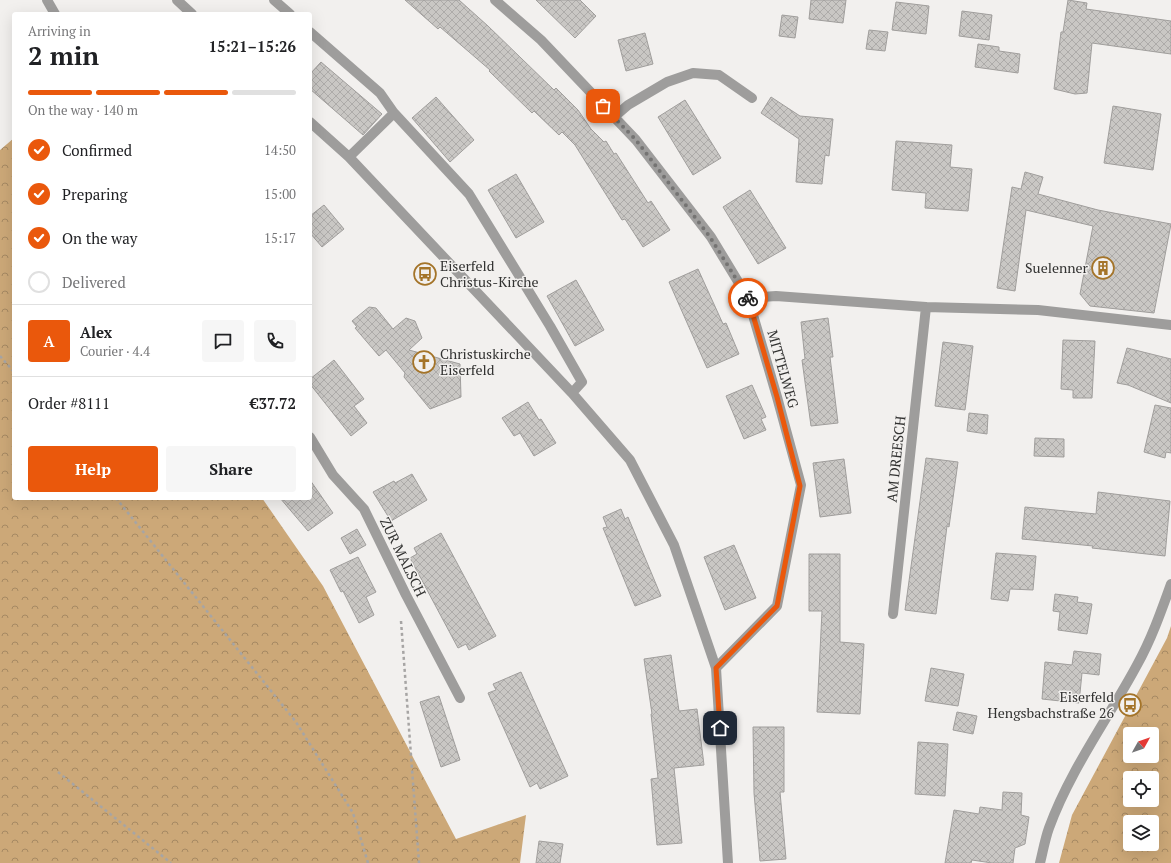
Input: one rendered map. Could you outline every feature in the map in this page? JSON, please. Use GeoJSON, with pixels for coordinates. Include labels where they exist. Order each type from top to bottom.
{"type":"FeatureCollection","features":[{"type":"Feature","properties":{"kind":"street"},"geometry":{"type":"LineString","coordinates":[[47,0],[55,12]]}},
{"type":"Feature","properties":{"kind":"street"},"geometry":{"type":"LineString","coordinates":[[177,0],[190,12]]}},
{"type":"Feature","properties":{"kind":"street"},"geometry":{"type":"LineString","coordinates":[[274,0],[288,12]]}},
{"type":"Feature","properties":{"kind":"street","name":"MITTELWEG"},"geometry":{"type":"LineString","coordinates":[[495,0],[541,40],[636,140],[710,237],[748,298],[777,397],[800,486],[777,606],[716,668]]}},
{"type":"Feature","properties":{"kind":"street"},"geometry":{"type":"LineString","coordinates":[[312,34],[380,93],[394,113],[469,194],[550,326],[582,382],[572,393]]}},
{"type":"Feature","properties":{"kind":"street"},"geometry":{"type":"LineString","coordinates":[[614,117],[628,105],[667,82],[693,73],[719,75],[752,98]]}},
{"type":"Feature","properties":{"kind":"street"},"geometry":{"type":"LineString","coordinates":[[349,157],[394,113]]}},
{"type":"Feature","properties":{"kind":"street"},"geometry":{"type":"LineString","coordinates":[[312,124],[349,157],[572,393],[630,460],[674,545],[716,668],[728,863]]}},
{"type":"Feature","properties":{"kind":"street"},"geometry":{"type":"LineString","coordinates":[[748,298],[776,296],[926,307],[1038,310],[1171,325]]}},
{"type":"Feature","properties":{"kind":"street","name":"AM DREESCH"},"geometry":{"type":"LineString","coordinates":[[893,614],[926,307]]}},
{"type":"Feature","properties":{"kind":"street","name":"ZUR MALSCH"},"geometry":{"type":"LineString","coordinates":[[312,440],[333,475],[364,509],[406,596],[460,698]]}},
{"type":"Feature","properties":{"kind":"street"},"geometry":{"type":"LineString","coordinates":[[1040,863],[1049,828],[1060,802],[1078,766],[1137,664],[1161,613],[1171,584]]}},
{"type":"Feature","properties":{"kind":"path"},"geometry":{"type":"LineString","coordinates":[[0,356],[12,370]]}},
{"type":"Feature","properties":{"kind":"path"},"geometry":{"type":"LineString","coordinates":[[118,500],[296,722],[352,813],[368,863]]}},
{"type":"Feature","properties":{"kind":"path"},"geometry":{"type":"LineString","coordinates":[[406,596],[401,623],[419,863]]}},
{"type":"Feature","properties":{"kind":"path"},"geometry":{"type":"LineString","coordinates":[[58,772],[171,863]]}},
{"type":"Feature","properties":{"kind":"green space"},"geometry":{"type":"Polygon","coordinates":[[[12,140],[12,500],[263,500],[323,586],[456,839],[526,815],[520,863],[0,863],[0,150],[12,140]]]}},
{"type":"Feature","properties":{"kind":"green space"},"geometry":{"type":"Polygon","coordinates":[[[1171,626],[1171,863],[1059,863],[1072,815],[1167,638],[1171,626]]]}},
{"type":"Feature","properties":{"kind":"building"},"geometry":{"type":"Polygon","coordinates":[[[405,0],[459,0],[554,90],[556,88],[578,110],[591,129],[604,142],[606,141],[614,154],[616,153],[648,203],[651,201],[670,230],[643,247],[625,219],[622,220],[575,145],[562,132],[559,135],[534,111],[532,113],[489,71],[490,70],[440,27],[438,29],[405,0]]]}},
{"type":"Feature","properties":{"kind":"building"},"geometry":{"type":"Polygon","coordinates":[[[536,0],[580,0],[596,16],[575,38],[536,0]]]}},
{"type":"Feature","properties":{"kind":"building"},"geometry":{"type":"Polygon","coordinates":[[[811,0],[846,0],[843,23],[809,19],[811,0]]]}},
{"type":"Feature","properties":{"kind":"building"},"geometry":{"type":"Polygon","coordinates":[[[1068,0],[1087,3],[1086,9],[1171,21],[1171,54],[1092,43],[1087,93],[1075,94],[1054,89],[1061,32],[1063,32],[1068,0]]]}},
{"type":"Feature","properties":{"kind":"building"},"geometry":{"type":"Polygon","coordinates":[[[896,2],[929,6],[926,34],[892,30],[896,2]]]}},
{"type":"Feature","properties":{"kind":"building"},"geometry":{"type":"Polygon","coordinates":[[[962,11],[992,15],[989,40],[959,36],[962,11]]]}},
{"type":"Feature","properties":{"kind":"building"},"geometry":{"type":"Polygon","coordinates":[[[782,15],[798,17],[795,38],[779,36],[782,15]]]}},
{"type":"Feature","properties":{"kind":"building"},"geometry":{"type":"Polygon","coordinates":[[[869,30],[888,32],[885,51],[866,49],[869,30]]]}},
{"type":"Feature","properties":{"kind":"building"},"geometry":{"type":"Polygon","coordinates":[[[645,33],[653,64],[626,71],[618,40],[645,33]]]}},
{"type":"Feature","properties":{"kind":"building"},"geometry":{"type":"Polygon","coordinates":[[[978,44],[999,47],[999,51],[1020,54],[1018,73],[975,67],[978,44]]]}},
{"type":"Feature","properties":{"kind":"building"},"geometry":{"type":"Polygon","coordinates":[[[321,62],[382,114],[363,135],[312,91],[312,72],[321,62]]]}},
{"type":"Feature","properties":{"kind":"building"},"geometry":{"type":"Polygon","coordinates":[[[436,97],[474,140],[450,162],[412,118],[436,97]]]}},
{"type":"Feature","properties":{"kind":"building"},"geometry":{"type":"Polygon","coordinates":[[[771,97],[800,116],[833,119],[829,156],[825,155],[822,184],[796,182],[799,139],[761,113],[771,97]]]}},
{"type":"Feature","properties":{"kind":"building"},"geometry":{"type":"Polygon","coordinates":[[[685,100],[721,158],[693,175],[658,117],[685,100]]]}},
{"type":"Feature","properties":{"kind":"building"},"geometry":{"type":"Polygon","coordinates":[[[1113,106],[1161,114],[1153,170],[1104,163],[1113,106]]]}},
{"type":"Feature","properties":{"kind":"building"},"geometry":{"type":"Polygon","coordinates":[[[896,141],[952,145],[950,167],[972,169],[968,211],[925,208],[926,193],[892,190],[896,141]]]}},
{"type":"Feature","properties":{"kind":"building"},"geometry":{"type":"Polygon","coordinates":[[[1025,172],[1043,177],[1038,194],[1098,210],[1171,224],[1154,313],[1090,306],[1080,294],[1093,226],[1026,210],[1015,291],[997,288],[1012,187],[1021,189],[1025,172]]]}},
{"type":"Feature","properties":{"kind":"building"},"geometry":{"type":"Polygon","coordinates":[[[516,174],[544,222],[516,238],[488,190],[516,174]]]}},
{"type":"Feature","properties":{"kind":"building"},"geometry":{"type":"Polygon","coordinates":[[[750,190],[786,248],[758,264],[723,207],[750,190]]]}},
{"type":"Feature","properties":{"kind":"building"},"geometry":{"type":"Polygon","coordinates":[[[324,205],[344,229],[322,247],[312,235],[312,214],[324,205]]]}},
{"type":"Feature","properties":{"kind":"building"},"geometry":{"type":"Polygon","coordinates":[[[698,269],[723,324],[726,323],[739,354],[707,368],[669,282],[698,269]]]}},
{"type":"Feature","properties":{"kind":"building"},"geometry":{"type":"Polygon","coordinates":[[[576,280],[604,330],[575,346],[547,296],[576,280]]]}},
{"type":"Feature","properties":{"kind":"building","name":"Christuskirche Eiserfeld"},"geometry":{"type":"Polygon","coordinates":[[[369,307],[376,308],[393,329],[406,318],[415,321],[422,338],[409,350],[460,364],[461,397],[430,409],[404,377],[405,373],[386,350],[379,356],[355,328],[357,327],[352,321],[369,307]]]}},
{"type":"Feature","properties":{"kind":"building"},"geometry":{"type":"Polygon","coordinates":[[[828,318],[833,357],[830,357],[838,423],[811,426],[802,360],[805,359],[801,322],[828,318]]]}},
{"type":"Feature","properties":{"kind":"building"},"geometry":{"type":"Polygon","coordinates":[[[1063,340],[1095,341],[1092,398],[1073,398],[1073,390],[1061,389],[1063,340]]]}},
{"type":"Feature","properties":{"kind":"building"},"geometry":{"type":"Polygon","coordinates":[[[943,342],[973,346],[965,410],[935,406],[943,342]]]}},
{"type":"Feature","properties":{"kind":"building"},"geometry":{"type":"Polygon","coordinates":[[[1127,348],[1171,359],[1171,403],[1128,385],[1117,383],[1127,348]]]}},
{"type":"Feature","properties":{"kind":"building"},"geometry":{"type":"Polygon","coordinates":[[[334,360],[364,399],[354,406],[367,423],[351,436],[312,387],[312,377],[334,360]]]}},
{"type":"Feature","properties":{"kind":"building"},"geometry":{"type":"Polygon","coordinates":[[[752,385],[766,417],[761,419],[766,430],[744,439],[726,396],[752,385]]]}},
{"type":"Feature","properties":{"kind":"building"},"geometry":{"type":"Polygon","coordinates":[[[528,402],[556,443],[534,456],[520,433],[514,436],[502,418],[528,402]]]}},
{"type":"Feature","properties":{"kind":"building"},"geometry":{"type":"Polygon","coordinates":[[[1155,405],[1171,408],[1171,453],[1166,452],[1165,458],[1144,452],[1155,405]]]}},
{"type":"Feature","properties":{"kind":"building"},"geometry":{"type":"Polygon","coordinates":[[[969,413],[988,415],[987,434],[967,431],[969,413]]]}},
{"type":"Feature","properties":{"kind":"building"},"geometry":{"type":"Polygon","coordinates":[[[1035,438],[1064,439],[1064,457],[1034,456],[1035,438]]]}},
{"type":"Feature","properties":{"kind":"building"},"geometry":{"type":"Polygon","coordinates":[[[926,458],[958,462],[949,527],[947,526],[936,614],[905,610],[926,458]]]}},
{"type":"Feature","properties":{"kind":"building"},"geometry":{"type":"Polygon","coordinates":[[[844,459],[851,513],[820,517],[813,463],[844,459]]]}},
{"type":"Feature","properties":{"kind":"building"},"geometry":{"type":"Polygon","coordinates":[[[412,474],[427,500],[391,521],[373,492],[412,474]]]}},
{"type":"Feature","properties":{"kind":"building"},"geometry":{"type":"Polygon","coordinates":[[[312,483],[333,513],[308,531],[282,500],[312,500],[312,483]]]}},
{"type":"Feature","properties":{"kind":"building"},"geometry":{"type":"Polygon","coordinates":[[[1098,492],[1170,501],[1165,556],[1092,548],[1093,546],[1022,539],[1025,507],[1096,514],[1098,492]]]}},
{"type":"Feature","properties":{"kind":"building"},"geometry":{"type":"Polygon","coordinates":[[[621,509],[625,519],[628,517],[661,596],[635,606],[603,528],[607,527],[603,517],[621,509]]]}},
{"type":"Feature","properties":{"kind":"building"},"geometry":{"type":"Polygon","coordinates":[[[357,529],[366,545],[350,554],[341,538],[357,529]]]}},
{"type":"Feature","properties":{"kind":"building"},"geometry":{"type":"Polygon","coordinates":[[[441,533],[496,636],[469,650],[466,644],[458,648],[410,558],[417,554],[414,548],[441,533]]]}},
{"type":"Feature","properties":{"kind":"building"},"geometry":{"type":"Polygon","coordinates":[[[734,545],[756,598],[725,610],[704,557],[734,545]]]}},
{"type":"Feature","properties":{"kind":"building"},"geometry":{"type":"Polygon","coordinates":[[[996,553],[1036,556],[1033,590],[1010,589],[1008,601],[991,599],[996,553]]]}},
{"type":"Feature","properties":{"kind":"building"},"geometry":{"type":"Polygon","coordinates":[[[809,554],[840,554],[840,642],[864,644],[860,714],[817,712],[822,611],[809,611],[809,554]]]}},
{"type":"Feature","properties":{"kind":"building"},"geometry":{"type":"Polygon","coordinates":[[[358,557],[376,592],[366,597],[374,615],[359,623],[343,591],[341,592],[330,570],[358,557]]]}},
{"type":"Feature","properties":{"kind":"building"},"geometry":{"type":"Polygon","coordinates":[[[1055,594],[1078,597],[1077,602],[1092,604],[1087,634],[1058,630],[1060,612],[1053,611],[1055,594]]]}},
{"type":"Feature","properties":{"kind":"building"},"geometry":{"type":"Polygon","coordinates":[[[1074,651],[1101,654],[1099,675],[1082,673],[1079,703],[1042,699],[1045,662],[1072,665],[1074,651]]]}},
{"type":"Feature","properties":{"kind":"building"},"geometry":{"type":"Polygon","coordinates":[[[671,655],[679,711],[697,709],[704,765],[674,768],[682,843],[657,845],[651,779],[658,778],[652,714],[644,659],[671,655]]]}},
{"type":"Feature","properties":{"kind":"building"},"geometry":{"type":"Polygon","coordinates":[[[931,668],[964,674],[958,706],[925,701],[931,668]]]}},
{"type":"Feature","properties":{"kind":"building"},"geometry":{"type":"Polygon","coordinates":[[[521,672],[568,776],[540,789],[537,783],[530,787],[488,693],[496,690],[493,684],[521,672]]]}},
{"type":"Feature","properties":{"kind":"building"},"geometry":{"type":"Polygon","coordinates":[[[439,696],[460,760],[441,767],[420,702],[439,696]]]}},
{"type":"Feature","properties":{"kind":"building"},"geometry":{"type":"Polygon","coordinates":[[[957,712],[977,716],[973,734],[953,730],[957,712]]]}},
{"type":"Feature","properties":{"kind":"building"},"geometry":{"type":"Polygon","coordinates":[[[753,727],[784,727],[784,792],[780,792],[786,859],[760,861],[754,793],[753,727]]]}},
{"type":"Feature","properties":{"kind":"building"},"geometry":{"type":"Polygon","coordinates":[[[918,742],[948,744],[945,796],[915,794],[918,742]]]}},
{"type":"Feature","properties":{"kind":"building"},"geometry":{"type":"Polygon","coordinates":[[[1003,792],[1022,793],[1021,815],[1029,817],[1025,844],[1015,848],[1013,863],[992,863],[972,860],[971,863],[945,863],[954,810],[979,814],[980,807],[1002,810],[1003,792]]]}},
{"type":"Feature","properties":{"kind":"building"},"geometry":{"type":"Polygon","coordinates":[[[539,841],[563,844],[560,863],[536,863],[539,841]]]}},
{"type":"Feature","properties":{"kind":"way so far"},"geometry":{"type":"LineString","coordinates":[[603,106],[636,140],[710,237],[748,298]]}},
{"type":"Feature","properties":{"kind":"place","name":"Suelenner"},"geometry":{"type":"Point","coordinates":[1103,268]}},
{"type":"Feature","properties":{"kind":"place","name":"Eiserfeld Christus-Kirche"},"geometry":{"type":"Point","coordinates":[425,274]}},
{"type":"Feature","properties":{"kind":"place","name":"Christuskirche Eiserfeld"},"geometry":{"type":"Point","coordinates":[424,362]}},
{"type":"Feature","properties":{"kind":"place","name":"Eiserfeld Hengsbachstraße 26"},"geometry":{"type":"Point","coordinates":[1130,705]}},
{"type":"Feature","properties":{"kind":"route"},"geometry":{"type":"LineString","coordinates":[[720,728],[716,668],[777,606],[800,486],[777,397],[748,298]]}}]}
